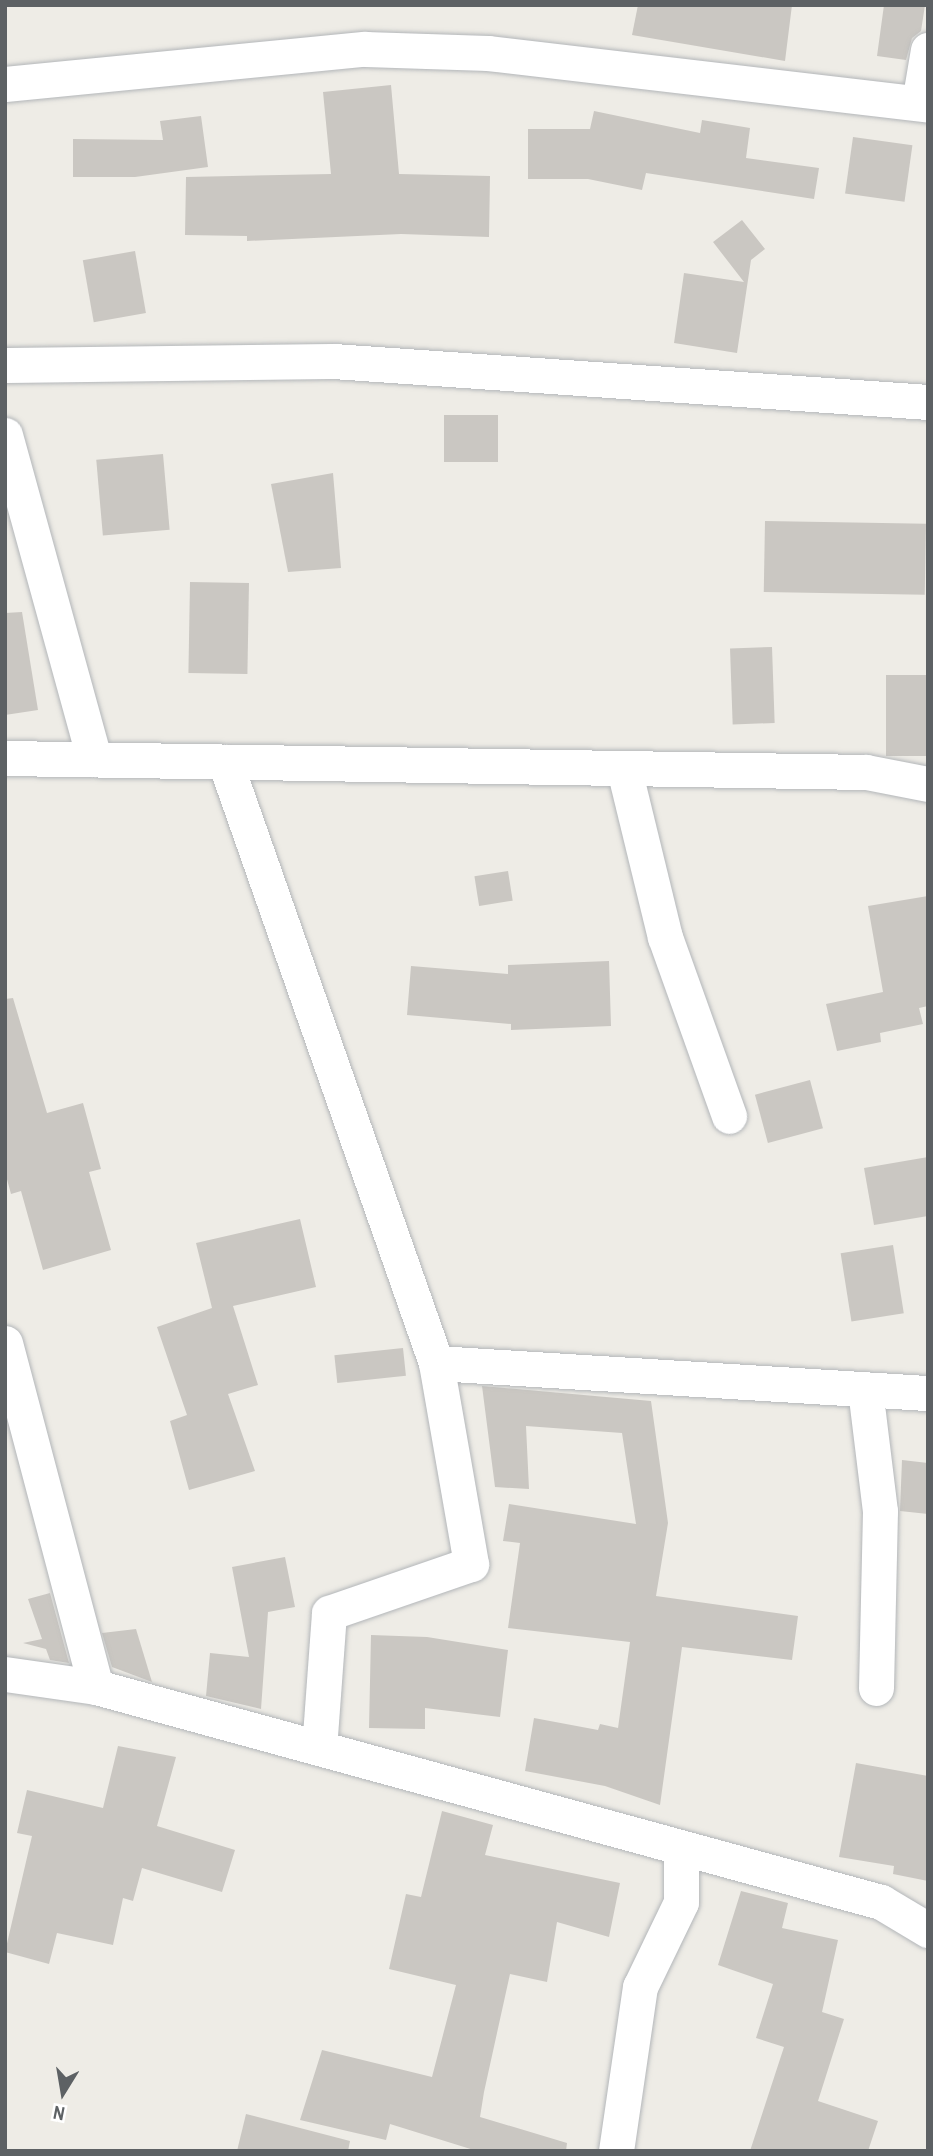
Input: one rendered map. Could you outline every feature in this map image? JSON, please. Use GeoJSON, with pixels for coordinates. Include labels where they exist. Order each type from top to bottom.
{"type":"FeatureCollection","features":[{"type":"Feature","properties":{"kind":"street"},"geometry":{"type":"LineString","coordinates":[[5,84],[365,50],[488,53],[923,104],[928,50]]}},
{"type":"Feature","properties":{"kind":"street"},"geometry":{"type":"LineString","coordinates":[[5,365],[333,361],[928,402]]}},
{"type":"Feature","properties":{"kind":"street"},"geometry":{"type":"LineString","coordinates":[[5,435],[94,760]]}},
{"type":"Feature","properties":{"kind":"street"},"geometry":{"type":"LineString","coordinates":[[5,758],[866,772],[928,784]]}},
{"type":"Feature","properties":{"kind":"street"},"geometry":{"type":"LineString","coordinates":[[225,762],[436,1363],[471,1564],[328,1613],[319,1748]]}},
{"type":"Feature","properties":{"kind":"street"},"geometry":{"type":"LineString","coordinates":[[624,769],[665,937],[729,1116]]}},
{"type":"Feature","properties":{"kind":"street"},"geometry":{"type":"LineString","coordinates":[[5,1343],[96,1687]]}},
{"type":"Feature","properties":{"kind":"street"},"geometry":{"type":"LineString","coordinates":[[436,1363],[928,1393]]}},
{"type":"Feature","properties":{"kind":"street"},"geometry":{"type":"LineString","coordinates":[[866,1389],[880,1511],[876,1688]]}},
{"type":"Feature","properties":{"kind":"street"},"geometry":{"type":"LineString","coordinates":[[5,1675],[96,1687],[881,1902],[928,1930]]}},
{"type":"Feature","properties":{"kind":"street"},"geometry":{"type":"LineString","coordinates":[[616,2151],[640,1987],[681,1902],[681,1849]]}},
{"type":"Feature","properties":{"kind":"building"},"geometry":{"type":"Polygon","coordinates":[[[638,5],[792,5],[785,61],[632,35],[638,5]]]}},
{"type":"Feature","properties":{"kind":"building"},"geometry":{"type":"Polygon","coordinates":[[[884,5],[925,5],[921,31],[912,38],[906,60],[877,56],[884,5]]]}},
{"type":"Feature","properties":{"kind":"building"},"geometry":{"type":"Polygon","coordinates":[[[391,85],[399,174],[490,176],[489,237],[401,234],[247,241],[247,236],[185,235],[186,177],[331,174],[323,92],[391,85]]]}},
{"type":"Feature","properties":{"kind":"building"},"geometry":{"type":"Polygon","coordinates":[[[594,111],[700,133],[702,120],[750,128],[746,158],[819,168],[814,199],[646,173],[642,190],[588,179],[528,179],[528,129],[590,129],[594,111]]]}},
{"type":"Feature","properties":{"kind":"building"},"geometry":{"type":"Polygon","coordinates":[[[201,116],[208,167],[135,177],[73,177],[73,139],[163,140],[160,121],[201,116]]]}},
{"type":"Feature","properties":{"kind":"building"},"geometry":{"type":"Polygon","coordinates":[[[853,137],[912,145],[904,202],[845,193],[853,137]]]}},
{"type":"Feature","properties":{"kind":"building"},"geometry":{"type":"Polygon","coordinates":[[[742,220],[765,249],[751,260],[737,353],[674,343],[684,273],[744,282],[713,242],[742,220]]]}},
{"type":"Feature","properties":{"kind":"building"},"geometry":{"type":"Polygon","coordinates":[[[135,251],[146,313],[94,322],[83,260],[135,251]]]}},
{"type":"Feature","properties":{"kind":"building"},"geometry":{"type":"Polygon","coordinates":[[[444,415],[498,415],[498,462],[444,462],[444,415]]]}},
{"type":"Feature","properties":{"kind":"building"},"geometry":{"type":"Polygon","coordinates":[[[163,454],[170,530],[103,536],[96,460],[163,454]]]}},
{"type":"Feature","properties":{"kind":"building"},"geometry":{"type":"Polygon","coordinates":[[[333,473],[341,568],[288,572],[271,484],[333,473]]]}},
{"type":"Feature","properties":{"kind":"building"},"geometry":{"type":"Polygon","coordinates":[[[765,521],[926,524],[925,595],[764,592],[765,521]]]}},
{"type":"Feature","properties":{"kind":"building"},"geometry":{"type":"Polygon","coordinates":[[[190,582],[249,583],[247,674],[188,673],[190,582]]]}},
{"type":"Feature","properties":{"kind":"building"},"geometry":{"type":"Polygon","coordinates":[[[22,612],[38,710],[5,715],[5,613],[22,612]]]}},
{"type":"Feature","properties":{"kind":"building"},"geometry":{"type":"Polygon","coordinates":[[[772,647],[775,723],[733,724],[730,648],[772,647]]]}},
{"type":"Feature","properties":{"kind":"building"},"geometry":{"type":"Polygon","coordinates":[[[886,675],[928,675],[928,756],[886,756],[886,675]]]}},
{"type":"Feature","properties":{"kind":"building"},"geometry":{"type":"Polygon","coordinates":[[[508,871],[513,901],[479,906],[474,876],[508,871]]]}},
{"type":"Feature","properties":{"kind":"building"},"geometry":{"type":"Polygon","coordinates":[[[928,896],[928,1006],[919,1008],[923,1024],[880,1033],[881,1042],[837,1051],[826,1004],[883,992],[868,906],[928,896]]]}},
{"type":"Feature","properties":{"kind":"building"},"geometry":{"type":"Polygon","coordinates":[[[609,961],[611,1026],[511,1030],[511,1024],[407,1015],[411,966],[508,974],[508,965],[609,961]]]}},
{"type":"Feature","properties":{"kind":"building"},"geometry":{"type":"Polygon","coordinates":[[[13,998],[47,1113],[83,1103],[101,1169],[89,1172],[111,1250],[43,1270],[21,1191],[11,1194],[5,1172],[5,999],[13,998]]]}},
{"type":"Feature","properties":{"kind":"building"},"geometry":{"type":"Polygon","coordinates":[[[810,1080],[823,1128],[768,1143],[755,1095],[810,1080]]]}},
{"type":"Feature","properties":{"kind":"building"},"geometry":{"type":"Polygon","coordinates":[[[928,1157],[928,1216],[874,1225],[864,1168],[928,1157]]]}},
{"type":"Feature","properties":{"kind":"building"},"geometry":{"type":"Polygon","coordinates":[[[300,1219],[316,1287],[233,1306],[258,1385],[228,1394],[255,1471],[189,1490],[170,1421],[187,1415],[157,1327],[212,1308],[196,1243],[300,1219]]]}},
{"type":"Feature","properties":{"kind":"building"},"geometry":{"type":"Polygon","coordinates":[[[893,1245],[904,1313],[851,1321],[841,1253],[893,1245]]]}},
{"type":"Feature","properties":{"kind":"building"},"geometry":{"type":"Polygon","coordinates":[[[403,1348],[406,1376],[337,1383],[334,1355],[403,1348]]]}},
{"type":"Feature","properties":{"kind":"building"},"geometry":{"type":"Polygon","coordinates":[[[482,1386],[651,1401],[668,1523],[656,1596],[798,1616],[792,1660],[682,1647],[660,1805],[605,1786],[525,1771],[534,1718],[598,1730],[600,1724],[618,1728],[630,1642],[508,1628],[520,1543],[503,1541],[509,1504],[636,1524],[622,1433],[526,1426],[529,1489],[495,1487],[482,1386]]]}},
{"type":"Feature","properties":{"kind":"building"},"geometry":{"type":"Polygon","coordinates":[[[902,1460],[928,1463],[928,1514],[900,1511],[902,1460]]]}},
{"type":"Feature","properties":{"kind":"building"},"geometry":{"type":"Polygon","coordinates":[[[285,1557],[295,1607],[268,1612],[261,1709],[206,1696],[210,1653],[249,1657],[232,1567],[285,1557]]]}},
{"type":"Feature","properties":{"kind":"building"},"geometry":{"type":"Polygon","coordinates":[[[50,1593],[69,1663],[50,1660],[46,1649],[23,1643],[42,1639],[28,1599],[50,1593]]]}},
{"type":"Feature","properties":{"kind":"building"},"geometry":{"type":"Polygon","coordinates":[[[136,1629],[152,1682],[112,1667],[102,1633],[136,1629]]]}},
{"type":"Feature","properties":{"kind":"building"},"geometry":{"type":"Polygon","coordinates":[[[371,1635],[427,1637],[508,1650],[500,1717],[425,1708],[425,1729],[369,1728],[371,1635]]]}},
{"type":"Feature","properties":{"kind":"building"},"geometry":{"type":"Polygon","coordinates":[[[118,1746],[176,1757],[157,1826],[235,1850],[222,1892],[142,1868],[133,1901],[123,1898],[113,1945],[57,1933],[49,1964],[5,1952],[32,1836],[17,1833],[27,1790],[103,1808],[118,1746]]]}},
{"type":"Feature","properties":{"kind":"building"},"geometry":{"type":"Polygon","coordinates":[[[856,1763],[928,1776],[928,1881],[893,1874],[894,1866],[839,1857],[856,1763]]]}},
{"type":"Feature","properties":{"kind":"building"},"geometry":{"type":"Polygon","coordinates":[[[442,1811],[493,1825],[485,1855],[620,1883],[609,1937],[557,1922],[547,1982],[510,1974],[484,2092],[480,2117],[567,2143],[566,2151],[477,2151],[390,2124],[386,2140],[300,2120],[322,2050],[432,2077],[456,1985],[389,1969],[406,1894],[421,1897],[442,1811]]]}},
{"type":"Feature","properties":{"kind":"building"},"geometry":{"type":"Polygon","coordinates":[[[741,1891],[788,1903],[782,1928],[838,1940],[822,2012],[844,2019],[818,2101],[878,2121],[868,2151],[750,2151],[784,2047],[756,2038],[773,1984],[718,1965],[741,1891]]]}},
{"type":"Feature","properties":{"kind":"building"},"geometry":{"type":"Polygon","coordinates":[[[246,2114],[350,2141],[348,2151],[237,2151],[246,2114]]]}}]}
